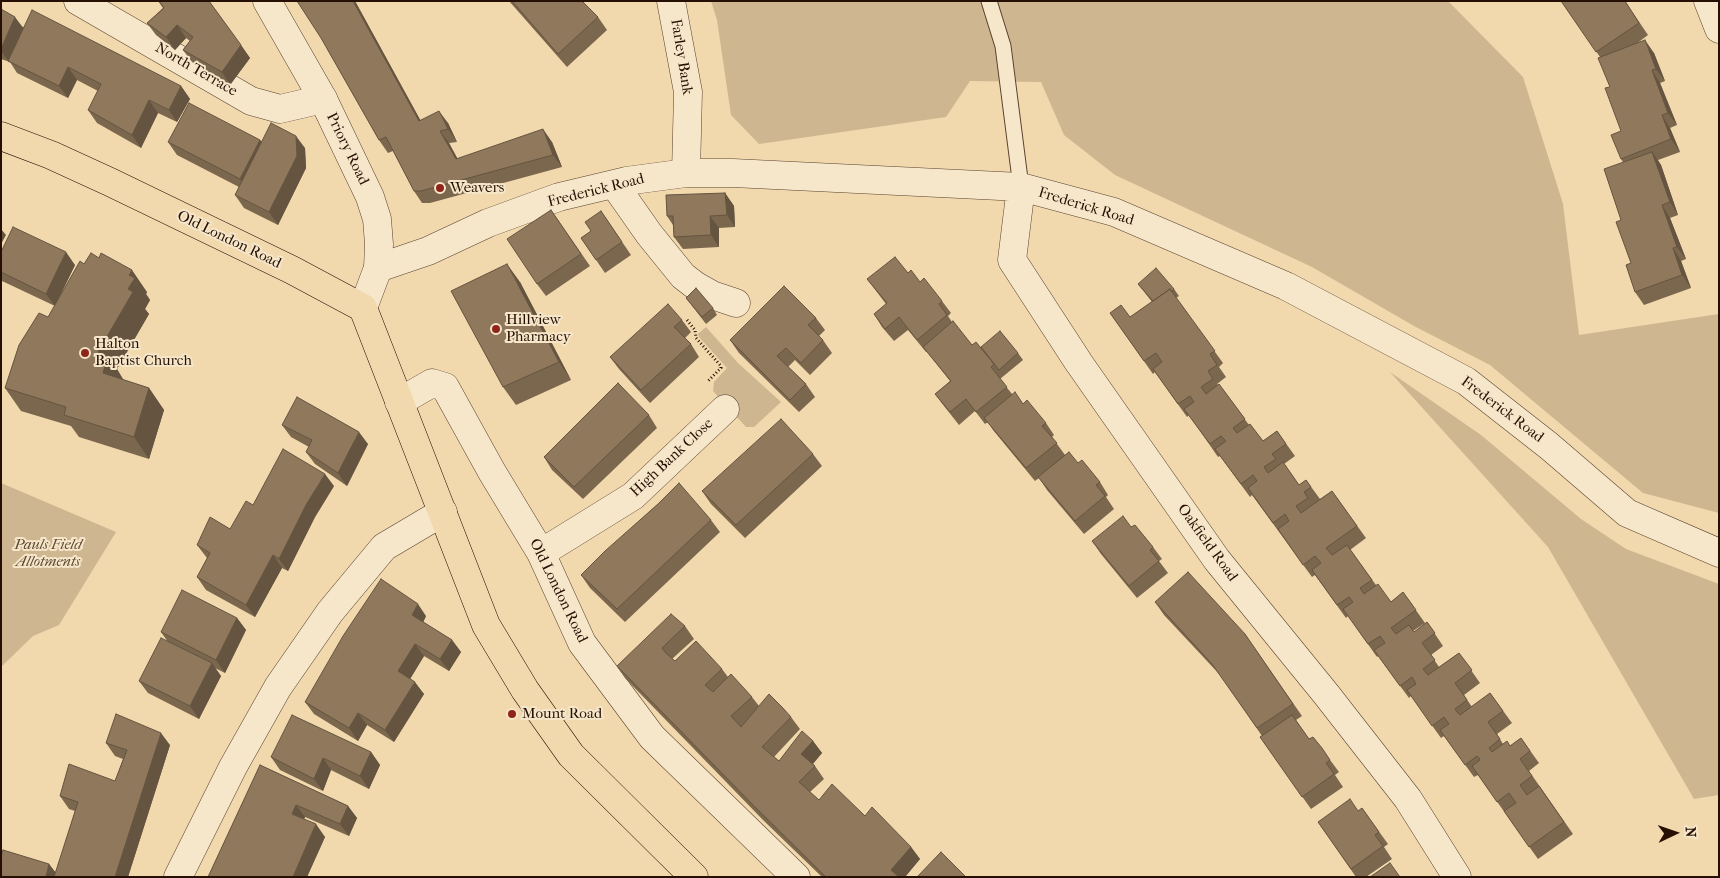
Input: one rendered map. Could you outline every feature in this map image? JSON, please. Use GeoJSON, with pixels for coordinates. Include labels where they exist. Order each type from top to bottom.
{"type":"FeatureCollection","features":[{"type":"Feature","properties":{"kind":"highway","name":"Old London Road"},"geometry":{"type":"LineString","coordinates":[[1,136],[51,155],[110,182],[292,270],[363,308]]}},
{"type":"Feature","properties":{"kind":"highway"},"geometry":{"type":"LineString","coordinates":[[363,308],[486,625],[525,690],[571,755],[694,877]]}},
{"type":"Feature","properties":{"kind":"street","name":"North Terrace"},"geometry":{"type":"LineString","coordinates":[[78,1],[251,101],[280,109],[323,99]]}},
{"type":"Feature","properties":{"kind":"street","name":"Priory Road"},"geometry":{"type":"LineString","coordinates":[[267,1],[323,99],[370,197],[377,219],[378,268],[363,308]]}},
{"type":"Feature","properties":{"kind":"street","name":"Farley Bank"},"geometry":{"type":"LineString","coordinates":[[671,1],[688,92],[686,173]]}},
{"type":"Feature","properties":{"kind":"street"},"geometry":{"type":"LineString","coordinates":[[1708,1],[1719,29]]}},
{"type":"Feature","properties":{"kind":"street","name":"Frederick Road"},"geometry":{"type":"LineString","coordinates":[[378,268],[428,251],[488,223],[559,197],[626,181],[686,173],[733,173],[1021,187],[1114,212],[1286,286],[1466,381],[1549,446],[1627,513],[1719,553]]}},
{"type":"Feature","properties":{"kind":"street"},"geometry":{"type":"LineString","coordinates":[[614,184],[649,234],[683,276],[704,290],[736,303]]}},
{"type":"Feature","properties":{"kind":"street","name":"Oakfield Road"},"geometry":{"type":"LineString","coordinates":[[1021,187],[1012,260],[1079,363],[1217,560],[1408,799],[1458,877]]}},
{"type":"Feature","properties":{"kind":"street","name":"Old London Road"},"geometry":{"type":"LineString","coordinates":[[399,402],[432,383],[446,387],[492,472],[542,553],[582,642],[652,737],[796,877]]}},
{"type":"Feature","properties":{"kind":"street","name":"High Bank Close"},"geometry":{"type":"LineString","coordinates":[[542,553],[633,496],[725,409]]}},
{"type":"Feature","properties":{"kind":"street"},"geometry":{"type":"LineString","coordinates":[[178,877],[233,766],[278,687],[330,612],[384,547],[443,512]]}},
{"type":"Feature","properties":{"kind":"lane"},"geometry":{"type":"LineString","coordinates":[[990,1],[1003,46],[1021,187]]}},
{"type":"Feature","properties":{"kind":"green space"},"geometry":{"type":"Polygon","coordinates":[[[711,1],[1448,1],[1523,77],[1563,204],[1579,335],[1719,314],[1719,513],[1643,493],[1490,365],[1414,326],[1312,267],[1115,175],[1064,135],[1041,82],[970,81],[946,117],[759,144],[731,115],[717,20],[711,1]]]}},
{"type":"Feature","properties":{"kind":"green space"},"geometry":{"type":"Polygon","coordinates":[[[706,327],[738,363],[781,402],[754,427],[746,427],[713,391],[714,382],[727,368],[699,337],[698,334],[706,327]]]}},
{"type":"Feature","properties":{"kind":"green space"},"geometry":{"type":"Polygon","coordinates":[[[1390,372],[1481,435],[1581,519],[1626,549],[1719,584],[1719,795],[1694,799],[1548,547],[1390,372]]]}},
{"type":"Feature","properties":{"kind":"green space","name":"Pauls Field Allotments"},"geometry":{"type":"Polygon","coordinates":[[[1,483],[116,532],[59,625],[33,636],[1,667],[1,483]]]}},
{"type":"Feature","properties":{"kind":"building"},"geometry":{"type":"Polygon","coordinates":[[[159,1],[209,1],[241,45],[222,72],[183,50],[193,37],[177,25],[166,37],[147,23],[164,8],[159,1]]]}},
{"type":"Feature","properties":{"kind":"building"},"geometry":{"type":"Polygon","coordinates":[[[297,1],[353,1],[419,121],[439,111],[448,129],[440,131],[456,159],[543,129],[553,155],[421,191],[414,191],[386,137],[379,140],[321,38],[297,1]]]}},
{"type":"Feature","properties":{"kind":"building"},"geometry":{"type":"Polygon","coordinates":[[[512,1],[582,1],[598,17],[558,54],[512,1]]]}},
{"type":"Feature","properties":{"kind":"building"},"geometry":{"type":"Polygon","coordinates":[[[1561,1],[1625,1],[1639,23],[1596,52],[1561,1]]]}},
{"type":"Feature","properties":{"kind":"building"},"geometry":{"type":"Polygon","coordinates":[[[1,9],[15,17],[1,49],[1,9]]]}},
{"type":"Feature","properties":{"kind":"building"},"geometry":{"type":"Polygon","coordinates":[[[32,10],[181,86],[169,110],[149,100],[132,135],[88,110],[101,84],[68,67],[59,86],[8,61],[32,10]]]}},
{"type":"Feature","properties":{"kind":"building"},"geometry":{"type":"Polygon","coordinates":[[[1645,40],[1656,69],[1652,70],[1668,113],[1662,115],[1671,139],[1621,159],[1611,135],[1621,131],[1605,88],[1610,87],[1598,58],[1645,40]]]}},
{"type":"Feature","properties":{"kind":"building"},"geometry":{"type":"Polygon","coordinates":[[[189,103],[260,140],[240,179],[168,142],[189,103]]]}},
{"type":"Feature","properties":{"kind":"building"},"geometry":{"type":"Polygon","coordinates":[[[271,123],[296,136],[297,156],[269,212],[235,195],[271,123]]]}},
{"type":"Feature","properties":{"kind":"building"},"geometry":{"type":"Polygon","coordinates":[[[1652,152],[1670,202],[1662,205],[1677,247],[1673,248],[1682,275],[1635,292],[1626,265],[1631,263],[1616,222],[1621,220],[1604,169],[1652,152]]]}},
{"type":"Feature","properties":{"kind":"building"},"geometry":{"type":"Polygon","coordinates":[[[725,193],[727,215],[710,216],[711,235],[674,237],[673,216],[667,216],[666,195],[725,193]]]}},
{"type":"Feature","properties":{"kind":"building"},"geometry":{"type":"Polygon","coordinates":[[[551,210],[581,254],[537,284],[507,239],[551,210]]]}},
{"type":"Feature","properties":{"kind":"building"},"geometry":{"type":"Polygon","coordinates":[[[601,211],[622,242],[596,260],[581,238],[591,231],[585,222],[601,211]]]}},
{"type":"Feature","properties":{"kind":"building"},"geometry":{"type":"Polygon","coordinates":[[[13,227],[66,252],[46,294],[1,272],[1,252],[13,227]]]}},
{"type":"Feature","properties":{"kind":"building","name":"Halton Baptist Church"},"geometry":{"type":"Polygon","coordinates":[[[91,253],[99,258],[101,253],[132,270],[129,275],[135,278],[128,289],[133,292],[98,352],[108,357],[103,373],[149,388],[134,437],[64,415],[66,407],[5,388],[19,345],[39,313],[48,317],[80,261],[84,264],[91,253]]]}},
{"type":"Feature","properties":{"kind":"building"},"geometry":{"type":"Polygon","coordinates":[[[895,257],[908,273],[911,270],[920,282],[924,278],[942,301],[939,304],[947,315],[917,340],[899,317],[885,329],[874,314],[887,303],[867,279],[895,257]]]}},
{"type":"Feature","properties":{"kind":"building"},"geometry":{"type":"Polygon","coordinates":[[[507,264],[559,362],[503,387],[451,291],[507,264]]]}},
{"type":"Feature","properties":{"kind":"building"},"geometry":{"type":"Polygon","coordinates":[[[1156,268],[1174,289],[1172,292],[1170,289],[1153,301],[1138,284],[1156,268]]]}},
{"type":"Feature","properties":{"kind":"building"},"geometry":{"type":"Polygon","coordinates":[[[784,286],[816,318],[808,325],[823,340],[801,363],[786,348],[777,356],[806,384],[790,400],[730,340],[784,286]]]}},
{"type":"Feature","properties":{"kind":"building"},"geometry":{"type":"Polygon","coordinates":[[[696,288],[713,308],[702,317],[686,298],[696,288]]]}},
{"type":"Feature","properties":{"kind":"building"},"geometry":{"type":"Polygon","coordinates":[[[1170,289],[1215,351],[1210,354],[1217,365],[1208,371],[1213,379],[1201,387],[1206,394],[1219,384],[1245,419],[1233,428],[1237,433],[1250,424],[1263,441],[1277,431],[1286,444],[1272,454],[1276,459],[1264,467],[1268,473],[1283,462],[1299,485],[1306,480],[1311,487],[1304,492],[1308,498],[1296,506],[1301,513],[1332,491],[1357,526],[1326,548],[1332,555],[1347,545],[1372,580],[1360,588],[1364,594],[1378,584],[1391,602],[1403,592],[1416,610],[1391,628],[1396,634],[1409,625],[1414,632],[1427,622],[1435,633],[1422,643],[1435,660],[1423,669],[1428,675],[1459,653],[1472,670],[1455,683],[1467,700],[1455,709],[1457,712],[1460,715],[1490,693],[1503,711],[1488,722],[1500,739],[1489,748],[1492,752],[1507,741],[1510,746],[1521,738],[1530,751],[1520,759],[1532,776],[1520,785],[1527,795],[1539,786],[1564,822],[1529,847],[1504,811],[1516,803],[1509,793],[1497,802],[1472,766],[1480,760],[1477,756],[1465,765],[1440,730],[1449,724],[1444,717],[1432,726],[1407,690],[1416,684],[1412,677],[1400,686],[1374,650],[1385,643],[1380,636],[1368,644],[1343,609],[1353,602],[1349,597],[1337,605],[1312,570],[1321,563],[1315,556],[1303,565],[1278,529],[1289,521],[1285,514],[1273,523],[1248,488],[1257,481],[1253,475],[1241,484],[1215,449],[1226,441],[1221,436],[1210,444],[1184,409],[1194,402],[1190,396],[1178,404],[1153,369],[1162,362],[1156,353],[1144,361],[1110,313],[1121,305],[1130,317],[1170,289]]]}},
{"type":"Feature","properties":{"kind":"building"},"geometry":{"type":"Polygon","coordinates":[[[668,304],[682,320],[674,327],[691,344],[641,390],[610,357],[668,304]]]}},
{"type":"Feature","properties":{"kind":"building"},"geometry":{"type":"Polygon","coordinates":[[[953,321],[972,345],[976,342],[994,364],[991,367],[1007,387],[976,412],[966,399],[950,412],[935,394],[951,381],[923,347],[953,321]]]}},
{"type":"Feature","properties":{"kind":"building"},"geometry":{"type":"Polygon","coordinates":[[[1000,331],[1018,353],[999,370],[981,347],[1000,331]]]}},
{"type":"Feature","properties":{"kind":"building"},"geometry":{"type":"Polygon","coordinates":[[[618,383],[649,415],[574,487],[544,457],[618,383]]]}},
{"type":"Feature","properties":{"kind":"building"},"geometry":{"type":"Polygon","coordinates":[[[1015,392],[1023,404],[1027,400],[1046,423],[1042,426],[1057,443],[1026,468],[984,418],[1015,392]]]}},
{"type":"Feature","properties":{"kind":"building"},"geometry":{"type":"Polygon","coordinates":[[[297,397],[359,432],[338,473],[306,452],[312,440],[282,425],[297,397]]]}},
{"type":"Feature","properties":{"kind":"building"},"geometry":{"type":"Polygon","coordinates":[[[781,419],[813,454],[736,525],[702,491],[781,419]]]}},
{"type":"Feature","properties":{"kind":"building"},"geometry":{"type":"Polygon","coordinates":[[[283,449],[325,474],[306,505],[279,559],[273,555],[246,605],[197,577],[210,553],[197,545],[210,517],[230,529],[246,501],[253,505],[283,449]]]}},
{"type":"Feature","properties":{"kind":"building"},"geometry":{"type":"Polygon","coordinates":[[[1069,452],[1078,463],[1082,460],[1100,482],[1096,485],[1105,496],[1075,521],[1038,477],[1069,452]]]}},
{"type":"Feature","properties":{"kind":"building"},"geometry":{"type":"Polygon","coordinates":[[[679,483],[711,520],[617,609],[581,575],[679,483]]]}},
{"type":"Feature","properties":{"kind":"building"},"geometry":{"type":"Polygon","coordinates":[[[1123,516],[1131,527],[1135,525],[1153,547],[1150,550],[1159,561],[1129,586],[1092,541],[1123,516]]]}},
{"type":"Feature","properties":{"kind":"building"},"geometry":{"type":"Polygon","coordinates":[[[1188,572],[1245,634],[1293,704],[1257,728],[1212,664],[1155,602],[1188,572]]]}},
{"type":"Feature","properties":{"kind":"building"},"geometry":{"type":"Polygon","coordinates":[[[381,579],[418,604],[412,615],[452,640],[440,659],[415,644],[398,671],[415,682],[385,730],[358,713],[349,728],[305,702],[343,636],[381,579]]]}},
{"type":"Feature","properties":{"kind":"building"},"geometry":{"type":"Polygon","coordinates":[[[182,590],[237,618],[216,660],[161,632],[182,590]]]}},
{"type":"Feature","properties":{"kind":"building"},"geometry":{"type":"Polygon","coordinates":[[[671,614],[685,626],[662,648],[666,653],[675,661],[696,641],[722,669],[705,685],[713,692],[731,674],[752,697],[731,716],[741,727],[769,694],[791,717],[762,747],[779,761],[802,731],[813,741],[801,754],[815,766],[799,782],[819,800],[832,784],[865,816],[872,807],[911,847],[891,870],[899,877],[826,877],[617,666],[671,614]]]}},
{"type":"Feature","properties":{"kind":"building"},"geometry":{"type":"Polygon","coordinates":[[[161,638],[212,663],[190,706],[139,681],[161,638]]]}},
{"type":"Feature","properties":{"kind":"building"},"geometry":{"type":"Polygon","coordinates":[[[116,714],[161,733],[115,877],[54,877],[78,802],[60,796],[69,764],[115,781],[127,750],[106,743],[116,714]]]}},
{"type":"Feature","properties":{"kind":"building"},"geometry":{"type":"Polygon","coordinates":[[[292,715],[371,752],[360,776],[323,758],[314,779],[271,757],[292,715]]]}},
{"type":"Feature","properties":{"kind":"building"},"geometry":{"type":"Polygon","coordinates":[[[1292,715],[1309,739],[1313,737],[1322,748],[1330,760],[1326,763],[1334,774],[1302,797],[1260,737],[1292,715]]]}},
{"type":"Feature","properties":{"kind":"building"},"geometry":{"type":"Polygon","coordinates":[[[260,765],[348,806],[340,824],[296,805],[292,814],[316,824],[293,877],[208,877],[260,765]]]}},
{"type":"Feature","properties":{"kind":"building"},"geometry":{"type":"Polygon","coordinates":[[[1350,799],[1358,811],[1362,808],[1379,832],[1375,835],[1383,846],[1351,869],[1318,822],[1350,799]]]}},
{"type":"Feature","properties":{"kind":"building"},"geometry":{"type":"Polygon","coordinates":[[[3,850],[49,864],[46,877],[1,877],[1,856],[3,850]]]}},
{"type":"Feature","properties":{"kind":"building"},"geometry":{"type":"Polygon","coordinates":[[[941,852],[966,877],[917,877],[941,852]]]}},
{"type":"Feature","properties":{"kind":"building"},"geometry":{"type":"Polygon","coordinates":[[[1390,863],[1400,877],[1370,877],[1390,863]]]}},
{"type":"Feature","properties":{"kind":"place","name":"Weavers"},"geometry":{"type":"Point","coordinates":[440,188]}},
{"type":"Feature","properties":{"kind":"place","name":"Hillview Pharmacy"},"geometry":{"type":"Point","coordinates":[496,329]}},
{"type":"Feature","properties":{"kind":"place","name":"Halton Baptist Church"},"geometry":{"type":"Point","coordinates":[85,353]}},
{"type":"Feature","properties":{"kind":"place","name":"Mount Road"},"geometry":{"type":"Point","coordinates":[512,714]}}]}
